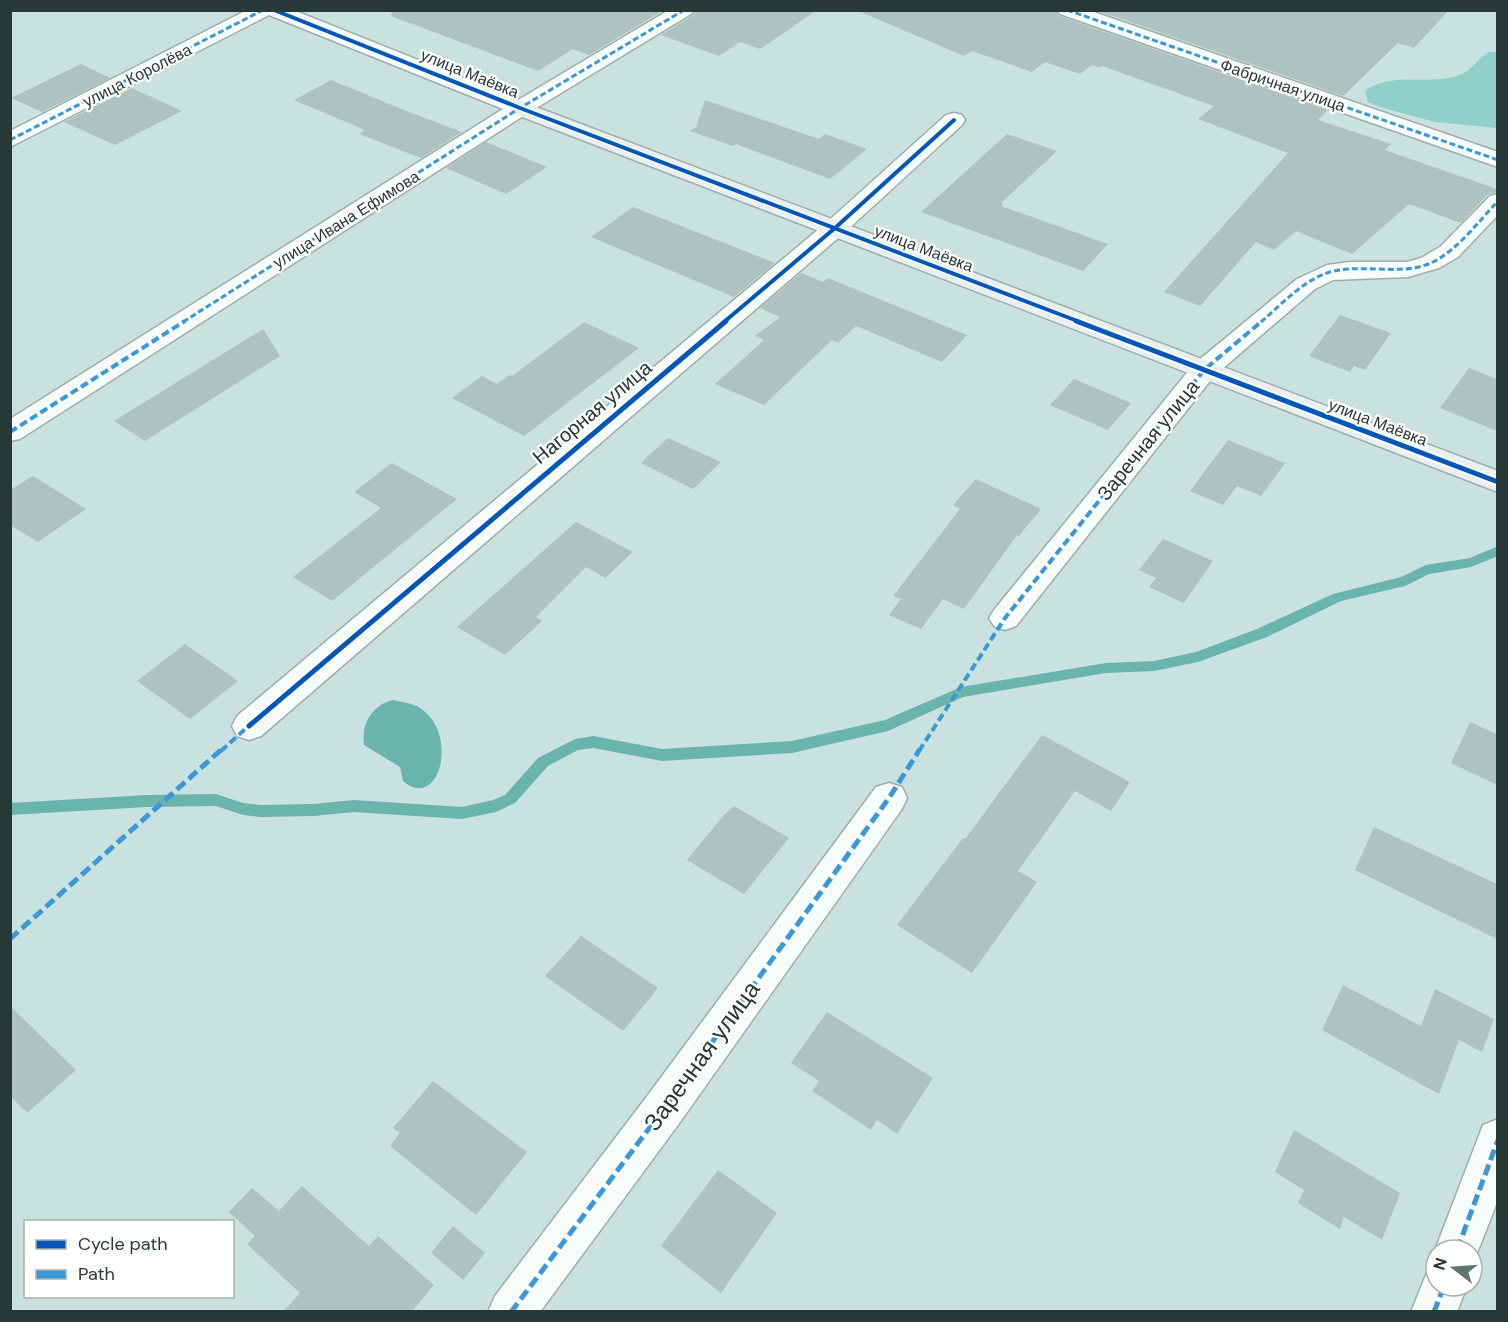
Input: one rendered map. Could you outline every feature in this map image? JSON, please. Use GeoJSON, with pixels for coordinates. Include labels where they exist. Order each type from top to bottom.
{"type":"FeatureCollection","features":[{"type":"Feature","properties":{"kind":"street","name":"улица Королёва"},"geometry":{"type":"LineString","coordinates":[[10,140],[263,10]]}},
{"type":"Feature","properties":{"kind":"street","name":"улица Маёвка"},"geometry":{"type":"LineString","coordinates":[[274,10],[520,108],[1497,482]]}},
{"type":"Feature","properties":{"kind":"street","name":"улица Ивана Ефимова"},"geometry":{"type":"LineString","coordinates":[[10,432],[520,108],[684,10]]}},
{"type":"Feature","properties":{"kind":"street","name":"Фабричная улица"},"geometry":{"type":"LineString","coordinates":[[1067,10],[1497,160]]}},
{"type":"Feature","properties":{"kind":"street","name":"Нагорная улица"},"geometry":{"type":"LineString","coordinates":[[249,726],[835,228],[954,120]]}},
{"type":"Feature","properties":{"kind":"street","name":"Заречная улица"},"geometry":{"type":"LineString","coordinates":[[1005,618],[1204,370],[1306,284],[1327,273],[1350,270],[1408,269],[1430,263],[1449,252],[1497,201]]}},
{"type":"Feature","properties":{"kind":"street","name":"Заречная улица"},"geometry":{"type":"LineString","coordinates":[[511,1311],[663,1110],[889,798]]}},
{"type":"Feature","properties":{"kind":"street"},"geometry":{"type":"LineString","coordinates":[[1461,1238],[1497,1140]]}},
{"type":"Feature","properties":{"kind":"shaded area"},"geometry":{"type":"Polygon","coordinates":[[[1489,52],[1497,52],[1497,128],[1435,122],[1368,102],[1365,91],[1376,85],[1399,80],[1436,79],[1460,75],[1489,52]]]}},
{"type":"Feature","properties":{"kind":"shaded area"},"geometry":{"type":"Polygon","coordinates":[[[393,700],[420,708],[432,720],[439,735],[442,751],[440,766],[435,778],[426,786],[416,788],[403,781],[400,767],[364,745],[364,730],[370,716],[379,706],[393,700]]]}},
{"type":"Feature","properties":{"kind":"building"},"geometry":{"type":"Polygon","coordinates":[[[392,10],[664,10],[589,55],[573,49],[538,71],[391,16],[392,10]]]}},
{"type":"Feature","properties":{"kind":"building"},"geometry":{"type":"Polygon","coordinates":[[[696,10],[817,10],[760,49],[740,42],[719,56],[661,35],[692,16],[696,10]]]}},
{"type":"Feature","properties":{"kind":"building"},"geometry":{"type":"Polygon","coordinates":[[[856,10],[1055,10],[1059,16],[1328,110],[1318,120],[1391,144],[1385,150],[1497,189],[1497,192],[1488,194],[1461,223],[1409,204],[1352,254],[1296,231],[1274,250],[1256,242],[1200,306],[1164,292],[1288,153],[1198,119],[1214,106],[1102,66],[1100,68],[1092,65],[1080,74],[1045,62],[1032,72],[972,51],[964,56],[856,10]]]}},
{"type":"Feature","properties":{"kind":"building"},"geometry":{"type":"Polygon","coordinates":[[[1096,10],[1449,10],[1414,48],[1398,43],[1343,96],[1096,10]]]}},
{"type":"Feature","properties":{"kind":"building"},"geometry":{"type":"Polygon","coordinates":[[[81,64],[110,78],[42,112],[11,98],[81,64]]]}},
{"type":"Feature","properties":{"kind":"building"},"geometry":{"type":"Polygon","coordinates":[[[331,80],[462,132],[421,158],[359,134],[365,130],[294,100],[331,80]]]}},
{"type":"Feature","properties":{"kind":"building"},"geometry":{"type":"Polygon","coordinates":[[[132,88],[182,111],[115,145],[64,122],[132,88]]]}},
{"type":"Feature","properties":{"kind":"building"},"geometry":{"type":"Polygon","coordinates":[[[705,100],[819,139],[825,134],[867,149],[830,179],[736,144],[733,146],[690,131],[696,127],[705,100]]]}},
{"type":"Feature","properties":{"kind":"building"},"geometry":{"type":"Polygon","coordinates":[[[1007,134],[1057,151],[1001,203],[1003,204],[1001,206],[1108,244],[1083,271],[921,212],[1007,134]]]}},
{"type":"Feature","properties":{"kind":"building"},"geometry":{"type":"Polygon","coordinates":[[[486,142],[547,167],[506,194],[446,168],[486,142]]]}},
{"type":"Feature","properties":{"kind":"building"},"geometry":{"type":"Polygon","coordinates":[[[633,207],[775,263],[734,297],[591,237],[633,207]]]}},
{"type":"Feature","properties":{"kind":"building"},"geometry":{"type":"Polygon","coordinates":[[[801,273],[823,282],[828,278],[967,335],[942,362],[856,326],[838,343],[832,340],[764,405],[715,384],[764,340],[755,336],[780,317],[760,308],[801,273]]]}},
{"type":"Feature","properties":{"kind":"building"},"geometry":{"type":"Polygon","coordinates":[[[1340,315],[1391,333],[1365,370],[1354,366],[1350,372],[1309,356],[1340,315]]]}},
{"type":"Feature","properties":{"kind":"building"},"geometry":{"type":"Polygon","coordinates":[[[584,322],[639,348],[524,436],[452,398],[482,376],[497,384],[509,375],[512,376],[584,322]]]}},
{"type":"Feature","properties":{"kind":"building"},"geometry":{"type":"Polygon","coordinates":[[[263,329],[280,356],[145,441],[114,421],[263,329]]]}},
{"type":"Feature","properties":{"kind":"building"},"geometry":{"type":"Polygon","coordinates":[[[1469,368],[1497,379],[1497,431],[1440,408],[1469,368]]]}},
{"type":"Feature","properties":{"kind":"building"},"geometry":{"type":"Polygon","coordinates":[[[1074,379],[1131,403],[1108,430],[1050,405],[1074,379]]]}},
{"type":"Feature","properties":{"kind":"building"},"geometry":{"type":"Polygon","coordinates":[[[668,438],[721,462],[693,489],[641,463],[668,438]]]}},
{"type":"Feature","properties":{"kind":"building"},"geometry":{"type":"Polygon","coordinates":[[[1228,440],[1285,463],[1261,496],[1237,486],[1223,505],[1190,491],[1228,440]]]}},
{"type":"Feature","properties":{"kind":"building"},"geometry":{"type":"Polygon","coordinates":[[[392,463],[457,499],[332,601],[293,577],[381,508],[354,492],[392,463]]]}},
{"type":"Feature","properties":{"kind":"building"},"geometry":{"type":"Polygon","coordinates":[[[33,476],[86,509],[38,542],[10,525],[10,490],[33,476]]]}},
{"type":"Feature","properties":{"kind":"building"},"geometry":{"type":"Polygon","coordinates":[[[976,479],[1041,509],[1019,536],[1017,535],[964,609],[943,599],[921,629],[889,615],[901,599],[893,596],[960,509],[953,505],[976,479]]]}},
{"type":"Feature","properties":{"kind":"building"},"geometry":{"type":"Polygon","coordinates":[[[576,522],[633,552],[605,578],[586,567],[536,617],[542,621],[505,655],[457,627],[576,522]]]}},
{"type":"Feature","properties":{"kind":"building"},"geometry":{"type":"Polygon","coordinates":[[[1163,539],[1213,561],[1184,603],[1149,587],[1156,578],[1139,570],[1163,539]]]}},
{"type":"Feature","properties":{"kind":"building"},"geometry":{"type":"Polygon","coordinates":[[[185,644],[238,681],[190,719],[137,681],[185,644]]]}},
{"type":"Feature","properties":{"kind":"building"},"geometry":{"type":"Polygon","coordinates":[[[1470,722],[1497,734],[1497,785],[1451,763],[1470,722]]]}},
{"type":"Feature","properties":{"kind":"building"},"geometry":{"type":"Polygon","coordinates":[[[1042,735],[1130,782],[1111,811],[1075,791],[1018,871],[1037,882],[972,973],[897,925],[963,838],[965,839],[1042,735]]]}},
{"type":"Feature","properties":{"kind":"building"},"geometry":{"type":"Polygon","coordinates":[[[734,806],[789,838],[744,894],[687,860],[734,806]]]}},
{"type":"Feature","properties":{"kind":"building"},"geometry":{"type":"Polygon","coordinates":[[[1374,827],[1497,884],[1497,939],[1355,870],[1374,827]]]}},
{"type":"Feature","properties":{"kind":"building"},"geometry":{"type":"Polygon","coordinates":[[[581,936],[658,988],[623,1031],[545,976],[581,936]]]}},
{"type":"Feature","properties":{"kind":"building"},"geometry":{"type":"Polygon","coordinates":[[[1343,985],[1421,1026],[1435,989],[1494,1019],[1482,1052],[1459,1040],[1439,1094],[1322,1030],[1343,985]]]}},
{"type":"Feature","properties":{"kind":"building"},"geometry":{"type":"Polygon","coordinates":[[[10,1006],[76,1070],[27,1113],[10,1096],[10,1006]]]}},
{"type":"Feature","properties":{"kind":"building"},"geometry":{"type":"Polygon","coordinates":[[[827,1012],[933,1078],[897,1134],[877,1120],[871,1130],[812,1091],[819,1081],[791,1063],[827,1012]]]}},
{"type":"Feature","properties":{"kind":"building"},"geometry":{"type":"Polygon","coordinates":[[[433,1081],[527,1152],[476,1215],[390,1146],[400,1133],[393,1128],[433,1081]]]}},
{"type":"Feature","properties":{"kind":"building"},"geometry":{"type":"Polygon","coordinates":[[[1294,1130],[1400,1193],[1382,1240],[1344,1217],[1340,1229],[1298,1203],[1304,1190],[1275,1172],[1294,1130]]]}},
{"type":"Feature","properties":{"kind":"building"},"geometry":{"type":"Polygon","coordinates":[[[718,1170],[777,1213],[721,1293],[661,1246],[718,1170]]]}},
{"type":"Feature","properties":{"kind":"building"},"geometry":{"type":"Polygon","coordinates":[[[302,1186],[369,1246],[378,1236],[434,1285],[412,1311],[284,1311],[300,1293],[247,1244],[255,1236],[229,1212],[252,1188],[279,1211],[302,1186]]]}},
{"type":"Feature","properties":{"kind":"building"},"geometry":{"type":"Polygon","coordinates":[[[453,1226],[485,1253],[463,1280],[431,1253],[453,1226]]]}},
{"type":"Feature","properties":{"kind":"waterway"},"geometry":{"type":"LineString","coordinates":[[10,809],[147,801],[216,800],[243,809],[260,811],[314,810],[354,806],[462,813],[496,806],[510,799],[543,762],[575,745],[593,742],[662,755],[792,747],[888,725],[961,692],[1106,668],[1154,666],[1198,657],[1262,633],[1338,597],[1405,581],[1426,570],[1471,562],[1498,550]]}},
{"type":"Feature","properties":{"kind":"marked path"},"geometry":{"type":"LineString","coordinates":[[10,140],[263,10]]}},
{"type":"Feature","properties":{"kind":"marked path"},"geometry":{"type":"LineString","coordinates":[[10,432],[520,108],[684,10]]}},
{"type":"Feature","properties":{"kind":"marked path"},"geometry":{"type":"LineString","coordinates":[[1067,10],[1498,160]]}},
{"type":"Feature","properties":{"kind":"marked path"},"geometry":{"type":"LineString","coordinates":[[511,1312],[663,1110],[889,798],[1005,618],[1204,370],[1306,284],[1327,273],[1350,270],[1408,269],[1430,263],[1449,252],[1498,201]]}},
{"type":"Feature","properties":{"kind":"marked path"},"geometry":{"type":"LineString","coordinates":[[10,939],[253,722]]}},
{"type":"Feature","properties":{"kind":"marked path"},"geometry":{"type":"LineString","coordinates":[[1461,1238],[1498,1140]]}},
{"type":"Feature","properties":{"kind":"marked path"},"geometry":{"type":"LineString","coordinates":[[1434,1312],[1439,1298]]}},
{"type":"Feature","properties":{"kind":"cycle path"},"geometry":{"type":"LineString","coordinates":[[274,10],[520,108],[1498,482]]}},
{"type":"Feature","properties":{"kind":"cycle path"},"geometry":{"type":"LineString","coordinates":[[249,726],[835,228],[954,120]]}}]}
